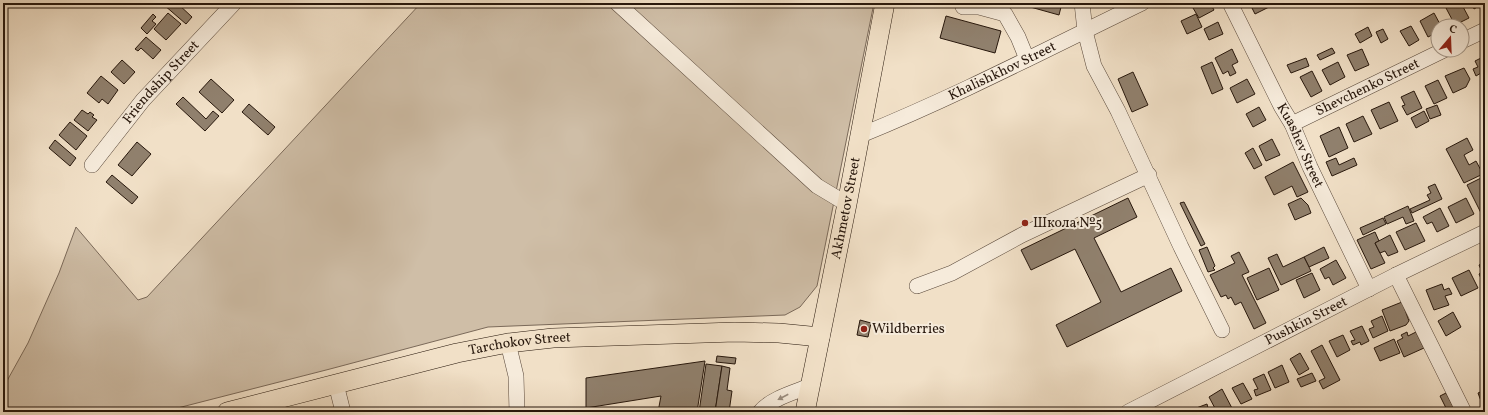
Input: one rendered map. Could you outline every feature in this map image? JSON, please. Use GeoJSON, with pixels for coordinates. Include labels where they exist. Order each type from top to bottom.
{"type":"FeatureCollection","features":[{"type":"Feature","properties":{"kind":"main road","name":"Akhmetov Street"},"geometry":{"type":"LineString","coordinates":[[804,412],[861,135],[885,3]]}},
{"type":"Feature","properties":{"kind":"main road","name":"Tarchokov Street"},"geometry":{"type":"LineString","coordinates":[[228,412],[456,353],[508,343],[553,338],[735,332],[779,333],[820,337]]}},
{"type":"Feature","properties":{"kind":"street","name":"Friendship Street"},"geometry":{"type":"LineString","coordinates":[[92,165],[143,100],[234,3]]}},
{"type":"Feature","properties":{"kind":"street"},"geometry":{"type":"LineString","coordinates":[[617,3],[817,186],[847,204]]}},
{"type":"Feature","properties":{"kind":"street"},"geometry":{"type":"LineString","coordinates":[[964,3],[963,7],[979,7],[1005,14],[1018,37],[1027,59]]}},
{"type":"Feature","properties":{"kind":"street"},"geometry":{"type":"LineString","coordinates":[[1082,3],[1085,31],[1094,66],[1149,175],[1222,330]]}},
{"type":"Feature","properties":{"kind":"street","name":"Kuashev Street"},"geometry":{"type":"LineString","coordinates":[[1230,3],[1281,106],[1292,124],[1310,167],[1369,289]]}},
{"type":"Feature","properties":{"kind":"street","name":"Khalishkhov Street"},"geometry":{"type":"LineString","coordinates":[[861,135],[903,118],[1138,4]]}},
{"type":"Feature","properties":{"kind":"street"},"geometry":{"type":"LineString","coordinates":[[1470,37],[1485,30]]}},
{"type":"Feature","properties":{"kind":"street","name":"Shevchenko Street"},"geometry":{"type":"LineString","coordinates":[[1292,124],[1430,57]]}},
{"type":"Feature","properties":{"kind":"street"},"geometry":{"type":"LineString","coordinates":[[917,286],[952,273],[1022,235],[1149,175]]}},
{"type":"Feature","properties":{"kind":"street","name":"Pushkin Street"},"geometry":{"type":"LineString","coordinates":[[1128,412],[1396,275],[1485,232]]}},
{"type":"Feature","properties":{"kind":"street"},"geometry":{"type":"LineString","coordinates":[[1396,275],[1464,412]]}},
{"type":"Feature","properties":{"kind":"street"},"geometry":{"type":"LineString","coordinates":[[508,343],[516,376],[517,412]]}},
{"type":"Feature","properties":{"kind":"street"},"geometry":{"type":"LineString","coordinates":[[336,384],[343,412]]}},
{"type":"Feature","properties":{"kind":"street"},"geometry":{"type":"LineString","coordinates":[[760,412],[763,408],[786,394],[810,386]]}},
{"type":"Feature","properties":{"kind":"shaded area"},"geometry":{"type":"Polygon","coordinates":[[[421,3],[874,3],[817,286],[800,307],[785,315],[488,327],[162,412],[5,412],[3,388],[28,343],[59,273],[76,227],[138,300],[147,297],[421,3]]]}},
{"type":"Feature","properties":{"kind":"building"},"geometry":{"type":"Polygon","coordinates":[[[166,3],[177,3],[192,17],[186,24],[164,5],[166,3]]]}},
{"type":"Feature","properties":{"kind":"building"},"geometry":{"type":"Polygon","coordinates":[[[1016,3],[1062,3],[1059,15],[1016,3]]]}},
{"type":"Feature","properties":{"kind":"building"},"geometry":{"type":"Polygon","coordinates":[[[1190,3],[1210,3],[1214,10],[1199,18],[1190,3]]]}},
{"type":"Feature","properties":{"kind":"building"},"geometry":{"type":"Polygon","coordinates":[[[1277,3],[1255,14],[1250,4],[1277,3]]]}},
{"type":"Feature","properties":{"kind":"building"},"geometry":{"type":"Polygon","coordinates":[[[1457,3],[1461,3],[1469,18],[1451,18],[1446,8],[1457,3]]]}},
{"type":"Feature","properties":{"kind":"building"},"geometry":{"type":"Polygon","coordinates":[[[1485,3],[1485,11],[1479,6],[1474,9],[1472,4],[1485,3]]]}},
{"type":"Feature","properties":{"kind":"building"},"geometry":{"type":"Polygon","coordinates":[[[168,13],[181,24],[166,40],[154,29],[168,13]]]}},
{"type":"Feature","properties":{"kind":"building"},"geometry":{"type":"Polygon","coordinates":[[[1434,13],[1437,18],[1430,18],[1430,36],[1428,37],[1420,21],[1434,13]]]}},
{"type":"Feature","properties":{"kind":"building"},"geometry":{"type":"Polygon","coordinates":[[[153,14],[156,17],[152,21],[156,24],[147,34],[141,28],[153,14]]]}},
{"type":"Feature","properties":{"kind":"building"},"geometry":{"type":"Polygon","coordinates":[[[1196,14],[1202,27],[1187,34],[1181,21],[1196,14]]]}},
{"type":"Feature","properties":{"kind":"building"},"geometry":{"type":"Polygon","coordinates":[[[946,16],[1001,31],[995,53],[940,38],[946,16]]]}},
{"type":"Feature","properties":{"kind":"building"},"geometry":{"type":"Polygon","coordinates":[[[1218,22],[1223,34],[1209,40],[1204,29],[1218,22]]]}},
{"type":"Feature","properties":{"kind":"building"},"geometry":{"type":"Polygon","coordinates":[[[1411,26],[1419,40],[1409,46],[1400,31],[1411,26]]]}},
{"type":"Feature","properties":{"kind":"building"},"geometry":{"type":"Polygon","coordinates":[[[1368,27],[1372,36],[1360,43],[1355,34],[1368,27]]]}},
{"type":"Feature","properties":{"kind":"building"},"geometry":{"type":"Polygon","coordinates":[[[1383,29],[1388,39],[1381,43],[1376,32],[1383,29]]]}},
{"type":"Feature","properties":{"kind":"building"},"geometry":{"type":"Polygon","coordinates":[[[146,37],[161,50],[153,59],[141,48],[138,51],[135,49],[146,37]]]}},
{"type":"Feature","properties":{"kind":"building"},"geometry":{"type":"Polygon","coordinates":[[[1332,48],[1335,53],[1320,60],[1317,55],[1332,48]]]}},
{"type":"Feature","properties":{"kind":"building"},"geometry":{"type":"Polygon","coordinates":[[[1232,49],[1238,62],[1232,65],[1236,73],[1230,76],[1228,71],[1223,74],[1215,58],[1232,49]]]}},
{"type":"Feature","properties":{"kind":"building"},"geometry":{"type":"Polygon","coordinates":[[[1362,49],[1369,65],[1355,71],[1347,55],[1362,49]]]}},
{"type":"Feature","properties":{"kind":"building"},"geometry":{"type":"Polygon","coordinates":[[[1485,56],[1485,76],[1483,77],[1481,73],[1476,76],[1473,69],[1478,67],[1475,61],[1485,56]]]}},
{"type":"Feature","properties":{"kind":"building"},"geometry":{"type":"Polygon","coordinates":[[[1306,58],[1309,66],[1291,73],[1287,65],[1306,58]]]}},
{"type":"Feature","properties":{"kind":"building"},"geometry":{"type":"Polygon","coordinates":[[[122,60],[135,72],[124,84],[111,72],[122,60]]]}},
{"type":"Feature","properties":{"kind":"building"},"geometry":{"type":"Polygon","coordinates":[[[1212,62],[1223,89],[1212,94],[1201,67],[1212,62]]]}},
{"type":"Feature","properties":{"kind":"building"},"geometry":{"type":"Polygon","coordinates":[[[1338,62],[1345,77],[1330,85],[1322,70],[1338,62]]]}},
{"type":"Feature","properties":{"kind":"building"},"geometry":{"type":"Polygon","coordinates":[[[1464,68],[1470,79],[1466,87],[1453,93],[1445,76],[1464,68]]]}},
{"type":"Feature","properties":{"kind":"building"},"geometry":{"type":"Polygon","coordinates":[[[1312,71],[1322,91],[1311,97],[1300,77],[1312,71]]]}},
{"type":"Feature","properties":{"kind":"building"},"geometry":{"type":"Polygon","coordinates":[[[1133,72],[1148,105],[1132,112],[1118,79],[1133,72]]]}},
{"type":"Feature","properties":{"kind":"building"},"geometry":{"type":"Polygon","coordinates":[[[101,76],[118,90],[108,104],[102,99],[99,103],[87,93],[101,76]]]}},
{"type":"Feature","properties":{"kind":"building"},"geometry":{"type":"Polygon","coordinates":[[[211,79],[234,100],[222,113],[199,92],[211,79]]]}},
{"type":"Feature","properties":{"kind":"building"},"geometry":{"type":"Polygon","coordinates":[[[1247,79],[1255,94],[1237,103],[1230,88],[1247,79]]]}},
{"type":"Feature","properties":{"kind":"building"},"geometry":{"type":"Polygon","coordinates":[[[1438,80],[1447,98],[1434,104],[1425,86],[1438,80]]]}},
{"type":"Feature","properties":{"kind":"building"},"geometry":{"type":"Polygon","coordinates":[[[1414,91],[1422,108],[1407,115],[1402,106],[1405,105],[1401,97],[1414,91]]]}},
{"type":"Feature","properties":{"kind":"building"},"geometry":{"type":"Polygon","coordinates":[[[183,97],[206,119],[213,111],[219,116],[205,131],[176,104],[183,97]]]}},
{"type":"Feature","properties":{"kind":"building"},"geometry":{"type":"Polygon","coordinates":[[[1389,102],[1398,121],[1380,129],[1371,110],[1389,102]]]}},
{"type":"Feature","properties":{"kind":"building"},"geometry":{"type":"Polygon","coordinates":[[[249,104],[275,127],[268,135],[242,112],[249,104]]]}},
{"type":"Feature","properties":{"kind":"building"},"geometry":{"type":"Polygon","coordinates":[[[1437,105],[1441,115],[1430,119],[1426,109],[1437,105]]]}},
{"type":"Feature","properties":{"kind":"building"},"geometry":{"type":"Polygon","coordinates":[[[1259,107],[1266,120],[1253,127],[1246,114],[1259,107]]]}},
{"type":"Feature","properties":{"kind":"building"},"geometry":{"type":"Polygon","coordinates":[[[82,110],[88,114],[90,112],[94,115],[92,117],[97,120],[88,131],[74,120],[82,110]]]}},
{"type":"Feature","properties":{"kind":"building"},"geometry":{"type":"Polygon","coordinates":[[[1424,111],[1429,121],[1416,128],[1411,118],[1424,111]]]}},
{"type":"Feature","properties":{"kind":"building"},"geometry":{"type":"Polygon","coordinates":[[[1363,116],[1372,134],[1354,142],[1346,124],[1363,116]]]}},
{"type":"Feature","properties":{"kind":"building"},"geometry":{"type":"Polygon","coordinates":[[[70,122],[87,136],[76,150],[59,135],[70,122]]]}},
{"type":"Feature","properties":{"kind":"building"},"geometry":{"type":"Polygon","coordinates":[[[1339,127],[1348,148],[1329,157],[1320,136],[1339,127]]]}},
{"type":"Feature","properties":{"kind":"building"},"geometry":{"type":"Polygon","coordinates":[[[1467,138],[1473,150],[1464,155],[1469,165],[1476,161],[1483,174],[1464,183],[1446,149],[1467,138]]]}},
{"type":"Feature","properties":{"kind":"building"},"geometry":{"type":"Polygon","coordinates":[[[1272,139],[1280,155],[1266,161],[1259,146],[1272,139]]]}},
{"type":"Feature","properties":{"kind":"building"},"geometry":{"type":"Polygon","coordinates":[[[55,140],[76,158],[70,166],[49,148],[55,140]]]}},
{"type":"Feature","properties":{"kind":"building"},"geometry":{"type":"Polygon","coordinates":[[[137,142],[151,154],[132,176],[118,165],[137,142]]]}},
{"type":"Feature","properties":{"kind":"building"},"geometry":{"type":"Polygon","coordinates":[[[1253,148],[1262,165],[1254,169],[1245,153],[1253,148]]]}},
{"type":"Feature","properties":{"kind":"building"},"geometry":{"type":"Polygon","coordinates":[[[1336,158],[1339,165],[1354,158],[1357,165],[1332,176],[1326,162],[1336,158]]]}},
{"type":"Feature","properties":{"kind":"building"},"geometry":{"type":"Polygon","coordinates":[[[1293,162],[1308,192],[1297,197],[1292,186],[1274,195],[1265,177],[1293,162]]]}},
{"type":"Feature","properties":{"kind":"building"},"geometry":{"type":"Polygon","coordinates":[[[112,175],[138,197],[132,204],[106,182],[112,175]]]}},
{"type":"Feature","properties":{"kind":"building"},"geometry":{"type":"Polygon","coordinates":[[[1485,176],[1485,211],[1481,213],[1467,185],[1485,176]]]}},
{"type":"Feature","properties":{"kind":"building"},"geometry":{"type":"Polygon","coordinates":[[[1435,184],[1442,199],[1412,213],[1410,209],[1430,200],[1427,195],[1431,193],[1428,187],[1435,184]]]}},
{"type":"Feature","properties":{"kind":"building"},"geometry":{"type":"Polygon","coordinates":[[[1128,198],[1137,217],[1094,238],[1121,292],[1171,268],[1182,291],[1067,347],[1056,325],[1101,302],[1075,249],[1031,270],[1021,250],[1128,198]]]}},
{"type":"Feature","properties":{"kind":"building"},"geometry":{"type":"Polygon","coordinates":[[[1301,198],[1308,205],[1311,213],[1295,220],[1288,204],[1301,198]]]}},
{"type":"Feature","properties":{"kind":"building"},"geometry":{"type":"Polygon","coordinates":[[[1466,198],[1474,214],[1456,223],[1448,207],[1466,198]]]}},
{"type":"Feature","properties":{"kind":"building"},"geometry":{"type":"Polygon","coordinates":[[[1184,202],[1205,244],[1201,246],[1180,203],[1184,202]]]}},
{"type":"Feature","properties":{"kind":"building"},"geometry":{"type":"Polygon","coordinates":[[[1408,206],[1414,221],[1406,224],[1403,217],[1387,224],[1384,217],[1408,206]]]}},
{"type":"Feature","properties":{"kind":"building"},"geometry":{"type":"Polygon","coordinates":[[[1440,208],[1449,226],[1437,232],[1432,222],[1427,224],[1423,217],[1440,208]]]}},
{"type":"Feature","properties":{"kind":"building"},"geometry":{"type":"Polygon","coordinates":[[[1383,218],[1386,224],[1363,235],[1360,228],[1383,218]]]}},
{"type":"Feature","properties":{"kind":"building"},"geometry":{"type":"Polygon","coordinates":[[[1416,223],[1425,241],[1405,250],[1396,232],[1416,223]]]}},
{"type":"Feature","properties":{"kind":"building"},"geometry":{"type":"Polygon","coordinates":[[[1375,232],[1379,241],[1375,243],[1385,263],[1371,269],[1357,240],[1375,232]]]}},
{"type":"Feature","properties":{"kind":"building"},"geometry":{"type":"Polygon","coordinates":[[[1390,235],[1398,252],[1388,256],[1385,251],[1380,253],[1375,243],[1390,235]]]}},
{"type":"Feature","properties":{"kind":"building"},"geometry":{"type":"Polygon","coordinates":[[[1207,247],[1215,266],[1213,268],[1215,270],[1208,272],[1199,250],[1207,247]]]}},
{"type":"Feature","properties":{"kind":"building"},"geometry":{"type":"Polygon","coordinates":[[[1324,247],[1329,258],[1309,267],[1304,257],[1324,247]]]}},
{"type":"Feature","properties":{"kind":"building"},"geometry":{"type":"Polygon","coordinates":[[[1239,252],[1249,272],[1242,275],[1266,323],[1254,329],[1241,302],[1235,305],[1231,297],[1228,299],[1226,295],[1221,297],[1210,275],[1235,263],[1231,256],[1239,252]]]}},
{"type":"Feature","properties":{"kind":"building"},"geometry":{"type":"Polygon","coordinates":[[[1277,254],[1283,267],[1304,257],[1311,271],[1281,285],[1268,258],[1277,254]]]}},
{"type":"Feature","properties":{"kind":"building"},"geometry":{"type":"Polygon","coordinates":[[[1336,260],[1346,278],[1333,285],[1329,277],[1325,279],[1320,269],[1336,260]]]}},
{"type":"Feature","properties":{"kind":"building"},"geometry":{"type":"Polygon","coordinates":[[[1485,262],[1484,285],[1479,274],[1482,272],[1479,265],[1485,262]]]}},
{"type":"Feature","properties":{"kind":"building"},"geometry":{"type":"Polygon","coordinates":[[[1269,268],[1279,290],[1257,300],[1247,278],[1269,268]]]}},
{"type":"Feature","properties":{"kind":"building"},"geometry":{"type":"Polygon","coordinates":[[[1469,270],[1478,288],[1461,296],[1452,278],[1469,270]]]}},
{"type":"Feature","properties":{"kind":"building"},"geometry":{"type":"Polygon","coordinates":[[[1312,273],[1320,290],[1304,298],[1296,280],[1312,273]]]}},
{"type":"Feature","properties":{"kind":"building"},"geometry":{"type":"Polygon","coordinates":[[[1442,284],[1444,290],[1449,288],[1452,294],[1445,296],[1449,305],[1434,310],[1426,290],[1442,284]]]}},
{"type":"Feature","properties":{"kind":"building"},"geometry":{"type":"Polygon","coordinates":[[[1402,302],[1409,321],[1406,325],[1390,331],[1382,310],[1402,302]]]}},
{"type":"Feature","properties":{"kind":"building"},"geometry":{"type":"Polygon","coordinates":[[[1453,312],[1461,327],[1446,336],[1438,321],[1453,312]]]}},
{"type":"Feature","properties":{"kind":"building"},"geometry":{"type":"Polygon","coordinates":[[[1382,316],[1388,331],[1373,338],[1369,329],[1374,327],[1371,321],[1382,316]]]}},
{"type":"Feature","properties":{"kind":"building","name":"Wildberries"},"geometry":{"type":"Polygon","coordinates":[[[860,320],[871,323],[868,337],[857,335],[860,320]]]}},
{"type":"Feature","properties":{"kind":"building"},"geometry":{"type":"Polygon","coordinates":[[[1362,326],[1369,341],[1361,345],[1360,342],[1353,345],[1351,341],[1355,340],[1350,331],[1362,326]]]}},
{"type":"Feature","properties":{"kind":"building"},"geometry":{"type":"Polygon","coordinates":[[[1407,332],[1408,336],[1416,332],[1424,348],[1404,357],[1397,341],[1403,338],[1401,335],[1407,332]]]}},
{"type":"Feature","properties":{"kind":"building"},"geometry":{"type":"Polygon","coordinates":[[[1343,335],[1350,350],[1337,357],[1329,341],[1343,335]]]}},
{"type":"Feature","properties":{"kind":"building"},"geometry":{"type":"Polygon","coordinates":[[[1394,339],[1400,353],[1380,361],[1374,348],[1394,339]]]}},
{"type":"Feature","properties":{"kind":"building"},"geometry":{"type":"Polygon","coordinates":[[[1322,345],[1340,380],[1323,389],[1319,381],[1325,378],[1311,351],[1322,345]]]}},
{"type":"Feature","properties":{"kind":"building"},"geometry":{"type":"Polygon","coordinates":[[[1300,353],[1309,369],[1299,375],[1290,359],[1300,353]]]}},
{"type":"Feature","properties":{"kind":"building"},"geometry":{"type":"Polygon","coordinates":[[[717,356],[736,358],[735,364],[716,362],[717,356]]]}},
{"type":"Feature","properties":{"kind":"building"},"geometry":{"type":"Polygon","coordinates":[[[705,361],[697,412],[658,412],[661,396],[586,408],[586,378],[705,361]]]}},
{"type":"Feature","properties":{"kind":"building"},"geometry":{"type":"Polygon","coordinates":[[[706,364],[722,366],[715,412],[699,412],[706,364]]]}},
{"type":"Feature","properties":{"kind":"building"},"geometry":{"type":"Polygon","coordinates":[[[1282,365],[1289,382],[1275,388],[1268,372],[1282,365]]]}},
{"type":"Feature","properties":{"kind":"building"},"geometry":{"type":"Polygon","coordinates":[[[722,366],[730,368],[727,390],[732,391],[729,412],[715,412],[722,366]]]}},
{"type":"Feature","properties":{"kind":"building"},"geometry":{"type":"Polygon","coordinates":[[[1312,373],[1316,381],[1301,387],[1297,379],[1312,373]]]}},
{"type":"Feature","properties":{"kind":"building"},"geometry":{"type":"Polygon","coordinates":[[[1264,374],[1271,390],[1256,396],[1254,390],[1258,389],[1253,379],[1264,374]]]}},
{"type":"Feature","properties":{"kind":"building"},"geometry":{"type":"Polygon","coordinates":[[[1243,383],[1252,399],[1241,404],[1232,388],[1243,383]]]}},
{"type":"Feature","properties":{"kind":"building"},"geometry":{"type":"Polygon","coordinates":[[[1222,389],[1234,412],[1217,412],[1209,397],[1222,389]]]}},
{"type":"Feature","properties":{"kind":"building"},"geometry":{"type":"Polygon","coordinates":[[[1485,390],[1485,399],[1481,401],[1478,393],[1485,390]]]}},
{"type":"Feature","properties":{"kind":"building"},"geometry":{"type":"Polygon","coordinates":[[[1446,393],[1456,412],[1448,412],[1440,396],[1446,393]]]}},
{"type":"Feature","properties":{"kind":"building"},"geometry":{"type":"Polygon","coordinates":[[[1207,404],[1209,412],[1192,412],[1191,410],[1207,404]]]}},
{"type":"Feature","properties":{"kind":"place","name":"Школа №5"},"geometry":{"type":"Point","coordinates":[1025,223]}},
{"type":"Feature","properties":{"kind":"place","name":"Wildberries"},"geometry":{"type":"Point","coordinates":[864,329]}}]}
